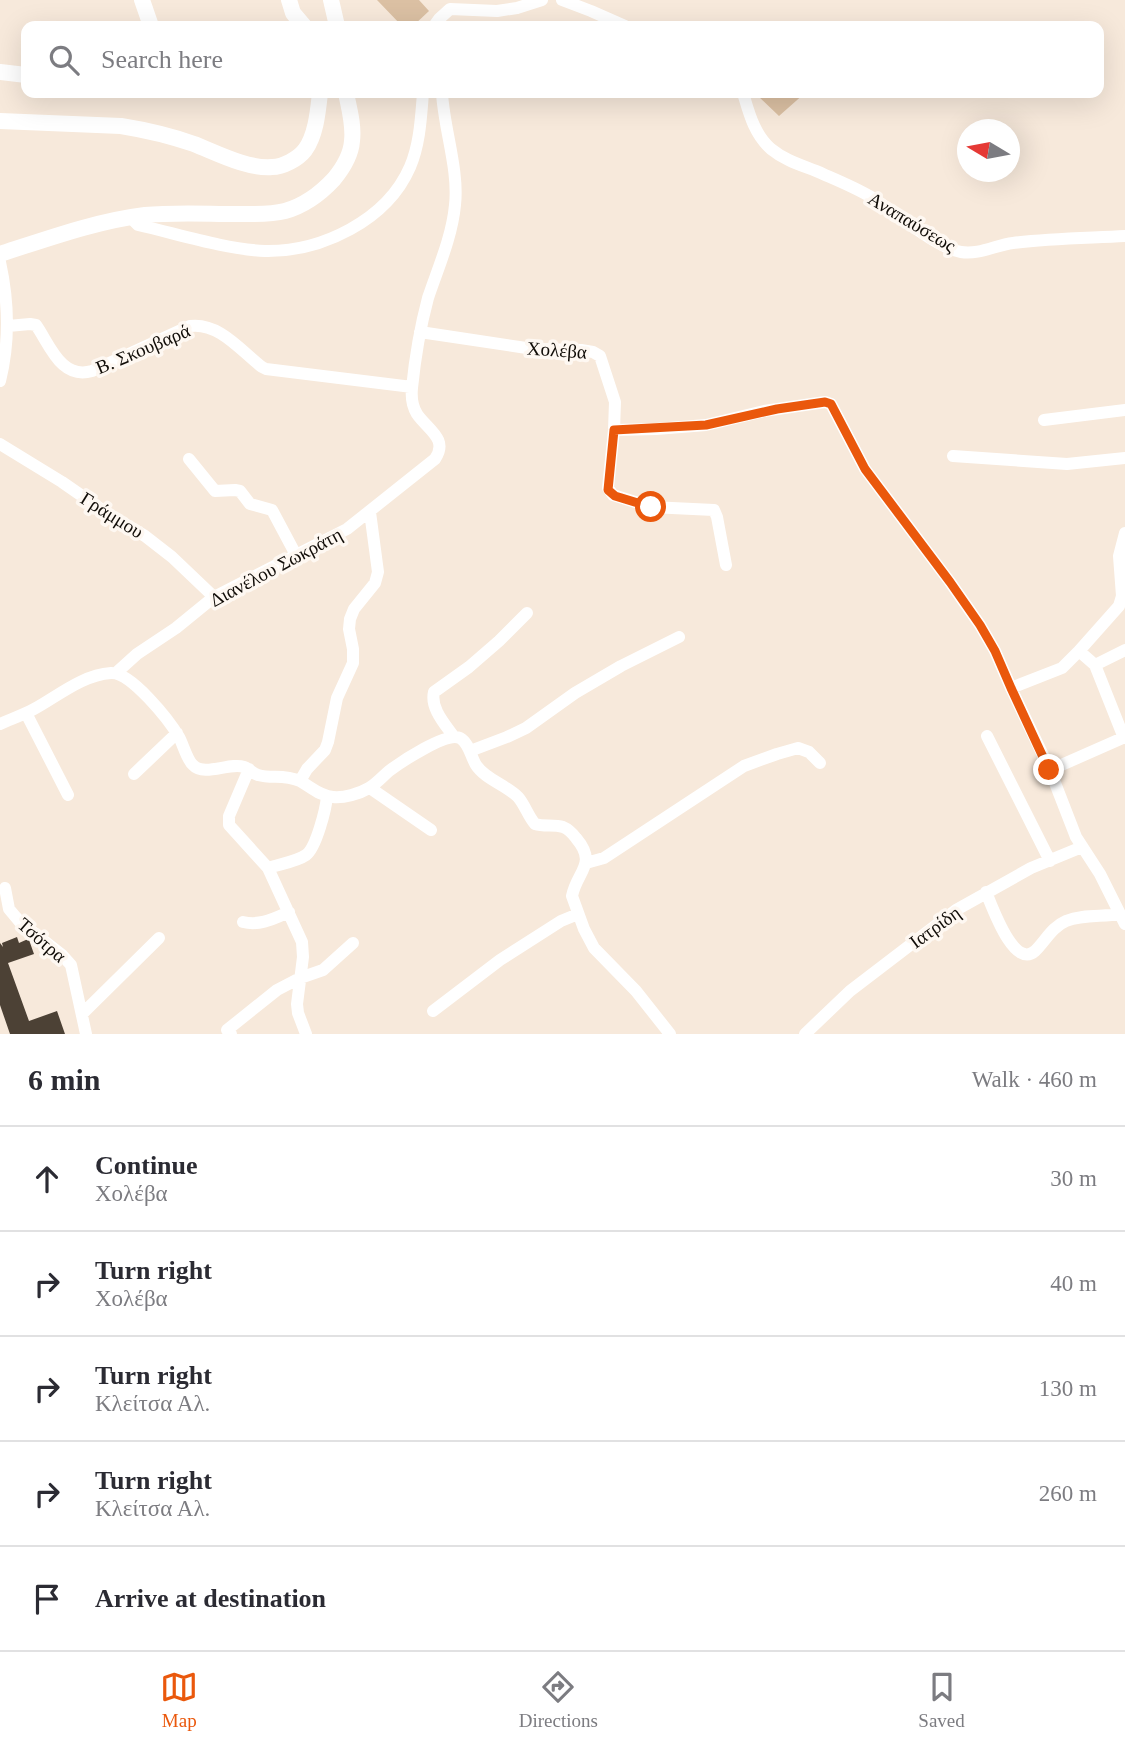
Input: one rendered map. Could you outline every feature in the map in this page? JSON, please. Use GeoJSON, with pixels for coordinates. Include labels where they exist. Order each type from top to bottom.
{"type":"FeatureCollection","features":[{"type":"Feature","properties":{"kind":"main road"},"geometry":{"type":"LineString","coordinates":[[142,0],[149,21]]}},
{"type":"Feature","properties":{"kind":"main road"},"geometry":{"type":"LineString","coordinates":[[289,0],[293,13],[300,21]]}},
{"type":"Feature","properties":{"kind":"main road"},"geometry":{"type":"LineString","coordinates":[[331,0],[336,21]]}},
{"type":"Feature","properties":{"kind":"main road"},"geometry":{"type":"LineString","coordinates":[[0,72],[21,74]]}},
{"type":"Feature","properties":{"kind":"main road"},"geometry":{"type":"LineString","coordinates":[[0,121],[134,128],[182,140],[255,166],[278,167],[301,154],[306,148],[315,124],[319,98]]}},
{"type":"Feature","properties":{"kind":"main road"},"geometry":{"type":"LineString","coordinates":[[0,254],[46,239],[155,214],[269,214],[285,211],[308,200],[337,176],[352,141],[347,98]]}},
{"type":"Feature","properties":{"kind":"street"},"geometry":{"type":"LineString","coordinates":[[437,21],[444,13],[445,5],[498,11],[542,0]]}},
{"type":"Feature","properties":{"kind":"street"},"geometry":{"type":"LineString","coordinates":[[562,0],[614,21]]}},
{"type":"Feature","properties":{"kind":"street"},"geometry":{"type":"LineString","coordinates":[[131,218],[138,225],[265,251],[312,244],[353,229],[381,208],[394,194],[410,167],[417,143],[422,98]]}},
{"type":"Feature","properties":{"kind":"street"},"geometry":{"type":"LineString","coordinates":[[412,387],[420,332],[456,202],[442,98]]}},
{"type":"Feature","properties":{"kind":"street","name":"Αναπαύσεως"},"geometry":{"type":"LineString","coordinates":[[744,98],[755,129],[772,149],[786,159],[858,190],[952,249],[969,253],[1013,243],[1125,236]]}},
{"type":"Feature","properties":{"kind":"street"},"geometry":{"type":"LineString","coordinates":[[0,262],[8,326],[0,381]]}},
{"type":"Feature","properties":{"kind":"street","name":"Β. Σκουβαρά"},"geometry":{"type":"LineString","coordinates":[[8,326],[36,325],[56,356],[66,367],[77,373],[92,371],[190,326],[199,326],[218,331],[266,369],[412,387]]}},
{"type":"Feature","properties":{"kind":"street","name":"Χολέβα"},"geometry":{"type":"LineString","coordinates":[[420,332],[533,349],[597,353],[603,359],[614,396],[614,430],[608,488],[610,492],[651,507],[714,510],[726,565]]}},
{"type":"Feature","properties":{"kind":"street","name":"Διανέλου Σωκράτη"},"geometry":{"type":"LineString","coordinates":[[116,673],[136,654],[176,628],[214,597],[338,535],[435,459],[440,449],[439,440],[416,411],[412,400],[412,387]]}},
{"type":"Feature","properties":{"kind":"street"},"geometry":{"type":"LineString","coordinates":[[614,430],[706,425],[777,409],[825,402],[831,404],[865,469],[950,582],[995,651],[1049,770],[1072,829],[1100,874],[1123,919],[1081,917],[1067,921],[1051,931],[1032,953],[1025,955],[1018,951],[1005,934],[986,892]]}},
{"type":"Feature","properties":{"kind":"street"},"geometry":{"type":"LineString","coordinates":[[1044,420],[1125,410]]}},
{"type":"Feature","properties":{"kind":"street","name":"Γράμμου"},"geometry":{"type":"LineString","coordinates":[[0,444],[145,536],[172,557],[214,597]]}},
{"type":"Feature","properties":{"kind":"street"},"geometry":{"type":"LineString","coordinates":[[953,456],[1068,464],[1125,458]]}},
{"type":"Feature","properties":{"kind":"street"},"geometry":{"type":"LineString","coordinates":[[189,459],[215,491],[240,491],[250,503],[272,510],[296,555]]}},
{"type":"Feature","properties":{"kind":"street"},"geometry":{"type":"LineString","coordinates":[[300,781],[325,750],[337,698],[353,663],[350,619],[354,609],[377,579],[370,512]]}},
{"type":"Feature","properties":{"kind":"street"},"geometry":{"type":"LineString","coordinates":[[1011,688],[1056,671],[1079,651],[1120,604],[1122,592],[1119,556],[1125,533]]}},
{"type":"Feature","properties":{"kind":"street"},"geometry":{"type":"LineString","coordinates":[[453,737],[434,706],[434,692],[499,642],[527,613]]}},
{"type":"Feature","properties":{"kind":"street"},"geometry":{"type":"LineString","coordinates":[[470,751],[526,728],[575,693],[679,637]]}},
{"type":"Feature","properties":{"kind":"street"},"geometry":{"type":"LineString","coordinates":[[1095,665],[1125,650]]}},
{"type":"Feature","properties":{"kind":"street"},"geometry":{"type":"LineString","coordinates":[[1049,770],[1125,737],[1095,665],[1079,651]]}},
{"type":"Feature","properties":{"kind":"street"},"geometry":{"type":"LineString","coordinates":[[0,724],[26,713],[84,680],[116,673],[148,698],[166,717],[196,768],[244,767],[259,776],[279,776],[300,781],[327,796],[345,796],[370,788],[398,765],[443,739],[462,739],[477,768],[520,798],[535,824],[566,828],[583,847],[586,863],[572,892],[578,914],[594,948],[636,991],[670,1034]]}},
{"type":"Feature","properties":{"kind":"street"},"geometry":{"type":"LineString","coordinates":[[26,713],[68,795]]}},
{"type":"Feature","properties":{"kind":"street"},"geometry":{"type":"LineString","coordinates":[[134,774],[177,733]]}},
{"type":"Feature","properties":{"kind":"street"},"geometry":{"type":"LineString","coordinates":[[987,736],[1050,861]]}},
{"type":"Feature","properties":{"kind":"street"},"geometry":{"type":"LineString","coordinates":[[586,863],[604,858],[744,766],[798,748],[809,752],[820,763]]}},
{"type":"Feature","properties":{"kind":"street"},"geometry":{"type":"LineString","coordinates":[[249,769],[229,816],[229,825],[268,868],[302,942],[303,957],[297,1004],[306,1034]]}},
{"type":"Feature","properties":{"kind":"street"},"geometry":{"type":"LineString","coordinates":[[370,788],[431,831]]}},
{"type":"Feature","properties":{"kind":"street"},"geometry":{"type":"LineString","coordinates":[[268,868],[308,854],[324,816],[327,796]]}},
{"type":"Feature","properties":{"kind":"street","name":"Ιατρίδη"},"geometry":{"type":"LineString","coordinates":[[804,1034],[850,991],[956,910],[1031,868],[1082,847]]}},
{"type":"Feature","properties":{"kind":"street","name":"Τσότρα"},"geometry":{"type":"LineString","coordinates":[[5,888],[5,909],[69,961],[74,973],[86,1034]]}},
{"type":"Feature","properties":{"kind":"street"},"geometry":{"type":"LineString","coordinates":[[243,922],[256,924],[289,912]]}},
{"type":"Feature","properties":{"kind":"street"},"geometry":{"type":"LineString","coordinates":[[433,1011],[500,960],[561,921],[578,914]]}},
{"type":"Feature","properties":{"kind":"street"},"geometry":{"type":"LineString","coordinates":[[82,1014],[159,937]]}},
{"type":"Feature","properties":{"kind":"street"},"geometry":{"type":"LineString","coordinates":[[231,1034],[227,1030],[277,990],[323,970],[354,943]]}},
{"type":"Feature","properties":{"kind":"shaded area"},"geometry":{"type":"Polygon","coordinates":[[[377,0],[419,0],[429,11],[418,21],[397,21],[377,0]]]}},
{"type":"Feature","properties":{"kind":"shaded area"},"geometry":{"type":"Polygon","coordinates":[[[760,98],[799,98],[779,116],[760,98]]]}},
{"type":"Feature","properties":{"kind":"building"},"geometry":{"type":"Polygon","coordinates":[[[17,937],[19,943],[29,940],[34,954],[8,963],[29,1021],[57,1011],[65,1034],[10,1034],[0,1005],[0,943],[3,947],[2,943],[17,937]]]}},
{"type":"Feature","properties":{"kind":"route"},"geometry":{"type":"LineString","coordinates":[[651,507],[615,496],[608,490],[614,430],[706,425],[777,409],[813,403],[831,404],[865,469],[980,625],[995,651],[1049,770]]}}]}
